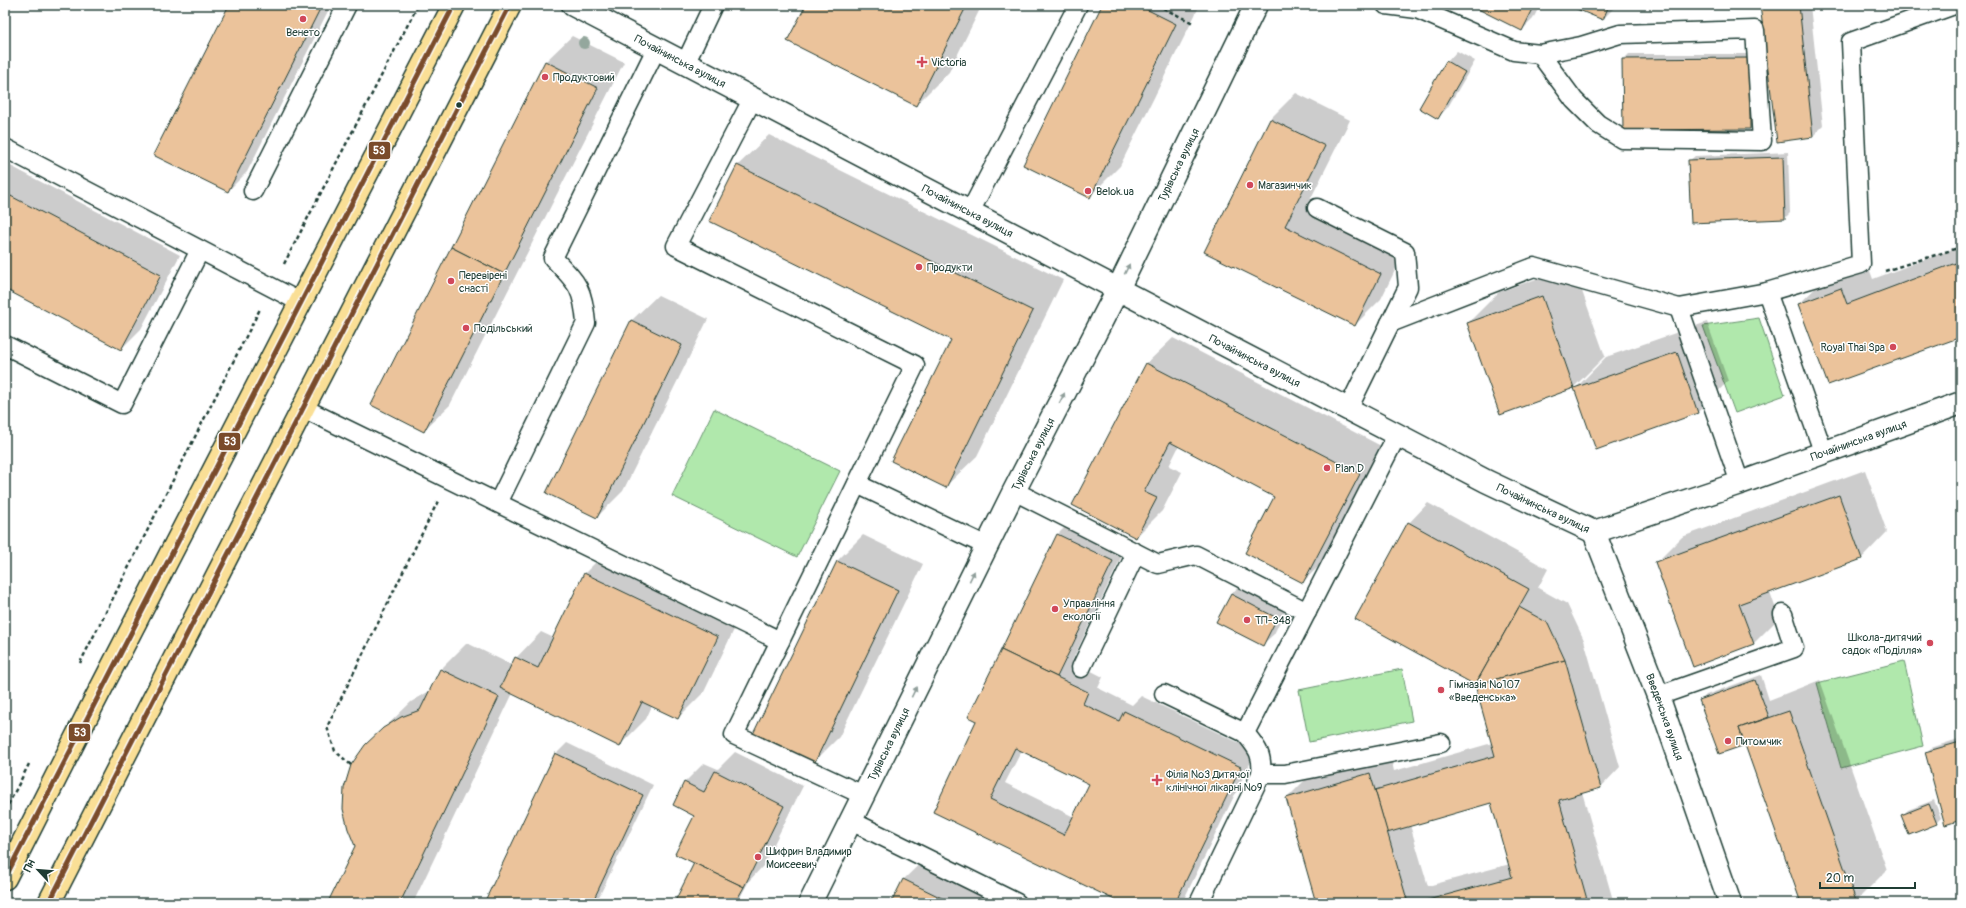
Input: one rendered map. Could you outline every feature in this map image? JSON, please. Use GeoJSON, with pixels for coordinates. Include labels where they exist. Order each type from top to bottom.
{"type":"FeatureCollection","features":[{"type":"Feature","properties":{"kind":"main road"},"geometry":{"type":"LineString","coordinates":[[5,878],[454,5]]}},
{"type":"Feature","properties":{"kind":"main road"},"geometry":{"type":"LineString","coordinates":[[49,903],[510,5]]}},
{"type":"Feature","properties":{"kind":"street","name":"Почайнинська вулиця"},"geometry":{"type":"LineString","coordinates":[[573,5],[686,62],[1486,481],[1594,532],[1824,454],[1961,403]]}},
{"type":"Feature","properties":{"kind":"street","name":"Турівська вулиця"},"geometry":{"type":"LineString","coordinates":[[810,903],[1014,491],[1118,288],[1256,5]]}},
{"type":"Feature","properties":{"kind":"street","name":"Введенська вулиця"},"geometry":{"type":"LineString","coordinates":[[1594,532],[1658,696],[1730,903]]}},
{"type":"Feature","properties":{"kind":"lane"},"geometry":{"type":"LineString","coordinates":[[253,191],[347,5]]}},
{"type":"Feature","properties":{"kind":"lane"},"geometry":{"type":"LineString","coordinates":[[686,62],[714,5]]}},
{"type":"Feature","properties":{"kind":"lane"},"geometry":{"type":"LineString","coordinates":[[970,212],[1078,5]]}},
{"type":"Feature","properties":{"kind":"lane"},"geometry":{"type":"LineString","coordinates":[[1386,5],[1417,10],[1514,51],[1540,54],[1581,46],[1620,34],[1755,30],[1762,141],[1622,139],[1598,124],[1574,100],[1540,54]]}},
{"type":"Feature","properties":{"kind":"lane"},"geometry":{"type":"LineString","coordinates":[[1390,323],[1534,267],[1679,308],[1767,292],[1861,264],[1851,42],[1954,5]]}},
{"type":"Feature","properties":{"kind":"lane"},"geometry":{"type":"LineString","coordinates":[[498,504],[586,323],[584,300],[575,281],[553,258],[657,48]]}},
{"type":"Feature","properties":{"kind":"lane"},"geometry":{"type":"LineString","coordinates":[[753,98],[676,246],[915,365],[734,735],[863,796]]}},
{"type":"Feature","properties":{"kind":"lane"},"geometry":{"type":"LineString","coordinates":[[5,148],[300,302]]}},
{"type":"Feature","properties":{"kind":"lane"},"geometry":{"type":"LineString","coordinates":[[1318,208],[1406,252],[1408,287],[1348,409]]}},
{"type":"Feature","properties":{"kind":"lane"},"geometry":{"type":"LineString","coordinates":[[5,345],[122,404],[200,250]]}},
{"type":"Feature","properties":{"kind":"lane"},"geometry":{"type":"LineString","coordinates":[[1767,292],[1824,454]]}},
{"type":"Feature","properties":{"kind":"lane"},"geometry":{"type":"LineString","coordinates":[[1679,308],[1740,483]]}},
{"type":"Feature","properties":{"kind":"lane"},"geometry":{"type":"LineString","coordinates":[[303,408],[780,641]]}},
{"type":"Feature","properties":{"kind":"lane"},"geometry":{"type":"LineString","coordinates":[[1245,733],[1397,435]]}},
{"type":"Feature","properties":{"kind":"lane"},"geometry":{"type":"LineString","coordinates":[[857,484],[987,546]]}},
{"type":"Feature","properties":{"kind":"lane"},"geometry":{"type":"LineString","coordinates":[[1014,491],[1158,564],[1196,555],[1307,612]]}},
{"type":"Feature","properties":{"kind":"lane"},"geometry":{"type":"LineString","coordinates":[[1081,668],[1136,553]]}},
{"type":"Feature","properties":{"kind":"lane"},"geometry":{"type":"LineString","coordinates":[[1658,696],[1794,648],[1782,614]]}},
{"type":"Feature","properties":{"kind":"lane"},"geometry":{"type":"LineString","coordinates":[[1164,694],[1245,733],[1258,748],[1262,761],[1261,774],[1199,903]]}},
{"type":"Feature","properties":{"kind":"lane"},"geometry":{"type":"LineString","coordinates":[[1261,774],[1285,774],[1441,743]]}},
{"type":"Feature","properties":{"kind":"lane"},"geometry":{"type":"LineString","coordinates":[[851,821],[1018,903]]}},
{"type":"Feature","properties":{"kind":"path"},"geometry":{"type":"LineString","coordinates":[[77,670],[272,287],[418,5]]}},
{"type":"Feature","properties":{"kind":"path"},"geometry":{"type":"LineString","coordinates":[[1157,5],[1193,23]]}},
{"type":"Feature","properties":{"kind":"path"},"geometry":{"type":"LineString","coordinates":[[1861,264],[1887,272],[1961,247]]}},
{"type":"Feature","properties":{"kind":"path"},"geometry":{"type":"LineString","coordinates":[[351,765],[335,751],[327,727],[448,479]]}},
{"type":"Feature","properties":{"kind":"path"},"geometry":{"type":"LineString","coordinates":[[5,811],[30,762]]}},
{"type":"Feature","properties":{"kind":"green space"},"geometry":{"type":"Polygon","coordinates":[[[1759,318],[1785,395],[1735,413],[1703,326],[1759,318]]]}},
{"type":"Feature","properties":{"kind":"green space"},"geometry":{"type":"Polygon","coordinates":[[[714,409],[840,471],[797,557],[672,496],[714,409]]]}},
{"type":"Feature","properties":{"kind":"green space"},"geometry":{"type":"Polygon","coordinates":[[[1904,661],[1923,746],[1841,768],[1817,683],[1904,661]]]}},
{"type":"Feature","properties":{"kind":"green space"},"geometry":{"type":"Polygon","coordinates":[[[1402,669],[1412,721],[1309,742],[1299,690],[1402,669]]]}},
{"type":"Feature","properties":{"kind":"building"},"geometry":{"type":"Polygon","coordinates":[[[229,5],[322,5],[228,192],[153,155],[229,5]]]}},
{"type":"Feature","properties":{"kind":"building"},"geometry":{"type":"Polygon","coordinates":[[[806,5],[967,5],[916,106],[787,41],[806,5]]]}},
{"type":"Feature","properties":{"kind":"building"},"geometry":{"type":"Polygon","coordinates":[[[1102,5],[1138,5],[1176,24],[1090,198],[1023,165],[1102,5]]]}},
{"type":"Feature","properties":{"kind":"building"},"geometry":{"type":"Polygon","coordinates":[[[1470,5],[1535,5],[1522,31],[1470,5]]]}},
{"type":"Feature","properties":{"kind":"building"},"geometry":{"type":"Polygon","coordinates":[[[1567,5],[1609,5],[1603,20],[1567,5]]]}},
{"type":"Feature","properties":{"kind":"building"},"geometry":{"type":"Polygon","coordinates":[[[1760,5],[1799,5],[1813,137],[1777,142],[1760,5]]]}},
{"type":"Feature","properties":{"kind":"building"},"geometry":{"type":"Polygon","coordinates":[[[1750,58],[1750,129],[1623,130],[1622,59],[1750,58]]]}},
{"type":"Feature","properties":{"kind":"building"},"geometry":{"type":"Polygon","coordinates":[[[545,61],[598,88],[504,274],[451,247],[545,61]]]}},
{"type":"Feature","properties":{"kind":"building"},"geometry":{"type":"Polygon","coordinates":[[[1446,61],[1465,72],[1438,119],[1419,108],[1446,61]]]}},
{"type":"Feature","properties":{"kind":"building"},"geometry":{"type":"Polygon","coordinates":[[[1270,119],[1325,146],[1285,226],[1381,274],[1355,326],[1204,252],[1270,119]]]}},
{"type":"Feature","properties":{"kind":"building"},"geometry":{"type":"Polygon","coordinates":[[[1783,157],[1785,219],[1691,223],[1688,160],[1783,157]]]}},
{"type":"Feature","properties":{"kind":"building"},"geometry":{"type":"Polygon","coordinates":[[[737,165],[1033,311],[946,488],[891,461],[951,340],[709,221],[737,165]]]}},
{"type":"Feature","properties":{"kind":"building"},"geometry":{"type":"Polygon","coordinates":[[[5,193],[161,275],[121,350],[5,289],[5,193]]]}},
{"type":"Feature","properties":{"kind":"building"},"geometry":{"type":"Polygon","coordinates":[[[451,247],[504,274],[424,432],[371,405],[451,247]]]}},
{"type":"Feature","properties":{"kind":"building"},"geometry":{"type":"Polygon","coordinates":[[[1961,261],[1961,337],[1828,385],[1798,304],[1841,288],[1847,304],[1961,261]]]}},
{"type":"Feature","properties":{"kind":"building"},"geometry":{"type":"Polygon","coordinates":[[[1542,296],[1574,388],[1500,415],[1467,323],[1542,296]]]}},
{"type":"Feature","properties":{"kind":"building"},"geometry":{"type":"Polygon","coordinates":[[[631,320],[682,345],[597,518],[546,493],[631,320]]]}},
{"type":"Feature","properties":{"kind":"building"},"geometry":{"type":"Polygon","coordinates":[[[1677,352],[1698,413],[1596,450],[1574,388],[1677,352]]]}},
{"type":"Feature","properties":{"kind":"building"},"geometry":{"type":"Polygon","coordinates":[[[1146,363],[1360,474],[1303,583],[1245,553],[1274,497],[1170,442],[1144,492],[1157,498],[1136,538],[1072,505],[1146,363]]]}},
{"type":"Feature","properties":{"kind":"building"},"geometry":{"type":"Polygon","coordinates":[[[1839,495],[1862,559],[1739,604],[1754,644],[1693,667],[1655,562],[1839,495]]]}},
{"type":"Feature","properties":{"kind":"building"},"geometry":{"type":"Polygon","coordinates":[[[1408,522],[1529,589],[1475,685],[1355,619],[1408,522]]]}},
{"type":"Feature","properties":{"kind":"building"},"geometry":{"type":"Polygon","coordinates":[[[1057,534],[1113,561],[1057,677],[1001,650],[1057,534]]]}},
{"type":"Feature","properties":{"kind":"building"},"geometry":{"type":"Polygon","coordinates":[[[837,561],[898,590],[814,764],[753,734],[837,561]]]}},
{"type":"Feature","properties":{"kind":"building"},"geometry":{"type":"Polygon","coordinates":[[[584,573],[718,637],[678,719],[642,702],[620,747],[500,688],[515,657],[538,668],[584,573]]]}},
{"type":"Feature","properties":{"kind":"building","name":"ТП-348"},"geometry":{"type":"Polygon","coordinates":[[[1231,594],[1277,618],[1263,646],[1216,622],[1231,594]]]}},
{"type":"Feature","properties":{"kind":"building"},"geometry":{"type":"Polygon","coordinates":[[[1519,607],[1548,623],[1565,660],[1475,685],[1519,607]]]}},
{"type":"Feature","properties":{"kind":"building","name":"Філія №3 Дитячої клінічної лікарні №9"},"geometry":{"type":"Polygon","coordinates":[[[1001,650],[1088,692],[1083,704],[1119,721],[1124,711],[1241,767],[1175,903],[1121,903],[933,812],[976,721],[968,717],[1001,650]],[[1015,748],[990,799],[1064,835],[1089,784],[1015,748]]]}},
{"type":"Feature","properties":{"kind":"building"},"geometry":{"type":"Polygon","coordinates":[[[1565,660],[1601,788],[1559,800],[1588,903],[1417,903],[1512,877],[1491,803],[1387,833],[1375,790],[1495,756],[1475,685],[1565,660]]]}},
{"type":"Feature","properties":{"kind":"building"},"geometry":{"type":"Polygon","coordinates":[[[440,669],[499,697],[400,903],[335,903],[329,900],[355,846],[348,829],[343,809],[344,788],[351,765],[365,745],[383,728],[401,717],[420,710],[440,669]]]}},
{"type":"Feature","properties":{"kind":"building"},"geometry":{"type":"Polygon","coordinates":[[[1755,680],[1769,717],[1739,728],[1745,745],[1719,754],[1699,700],[1755,680]]]}},
{"type":"Feature","properties":{"kind":"building"},"geometry":{"type":"Polygon","coordinates":[[[1789,711],[1856,901],[1852,903],[1801,903],[1739,728],[1789,711]]]}},
{"type":"Feature","properties":{"kind":"building"},"geometry":{"type":"Polygon","coordinates":[[[1960,742],[1961,820],[1945,825],[1925,752],[1960,742]]]}},
{"type":"Feature","properties":{"kind":"building"},"geometry":{"type":"Polygon","coordinates":[[[555,753],[643,795],[592,903],[484,903],[555,753]]]}},
{"type":"Feature","properties":{"kind":"building"},"geometry":{"type":"Polygon","coordinates":[[[715,771],[784,806],[744,887],[675,854],[694,816],[673,805],[684,782],[704,792],[715,771]]]}},
{"type":"Feature","properties":{"kind":"building"},"geometry":{"type":"Polygon","coordinates":[[[1370,773],[1408,903],[1316,903],[1286,798],[1370,773]]]}},
{"type":"Feature","properties":{"kind":"building"},"geometry":{"type":"Polygon","coordinates":[[[1929,804],[1937,824],[1909,835],[1901,815],[1929,804]]]}},
{"type":"Feature","properties":{"kind":"building"},"geometry":{"type":"Polygon","coordinates":[[[694,863],[744,887],[735,903],[674,903],[694,863]]]}},
{"type":"Feature","properties":{"kind":"building"},"geometry":{"type":"Polygon","coordinates":[[[903,879],[952,903],[891,903],[903,879]]]}},
{"type":"Feature","properties":{"kind":"transit line","name":"53"},"geometry":{"type":"LineString","coordinates":[[5,878],[454,5]]}},
{"type":"Feature","properties":{"kind":"transit line","name":"53"},"geometry":{"type":"LineString","coordinates":[[49,903],[510,5]]}},
{"type":"Feature","properties":{"kind":"place","name":"Венето"},"geometry":{"type":"Point","coordinates":[303,19]}},
{"type":"Feature","properties":{"kind":"place","name":"Victoria"},"geometry":{"type":"Point","coordinates":[922,62]}},
{"type":"Feature","properties":{"kind":"place","name":"Продуктовий"},"geometry":{"type":"Point","coordinates":[545,77]}},
{"type":"Feature","properties":{"kind":"place","name":"Магазинчик"},"geometry":{"type":"Point","coordinates":[1250,185]}},
{"type":"Feature","properties":{"kind":"place","name":"Belok.ua"},"geometry":{"type":"Point","coordinates":[1088,191]}},
{"type":"Feature","properties":{"kind":"place","name":"Продукти"},"geometry":{"type":"Point","coordinates":[919,267]}},
{"type":"Feature","properties":{"kind":"place","name":"Перевірені снасті"},"geometry":{"type":"Point","coordinates":[451,281]}},
{"type":"Feature","properties":{"kind":"place","name":"Подільський"},"geometry":{"type":"Point","coordinates":[466,328]}},
{"type":"Feature","properties":{"kind":"place","name":"Royal Thai Spa"},"geometry":{"type":"Point","coordinates":[1893,347]}},
{"type":"Feature","properties":{"kind":"place","name":"Plan D"},"geometry":{"type":"Point","coordinates":[1327,468]}},
{"type":"Feature","properties":{"kind":"place","name":"Управління екології"},"geometry":{"type":"Point","coordinates":[1055,609]}},
{"type":"Feature","properties":{"kind":"place","name":"ТП-348"},"geometry":{"type":"Point","coordinates":[1247,620]}},
{"type":"Feature","properties":{"kind":"place","name":"Школа-дитячий садок «Поділля»"},"geometry":{"type":"Point","coordinates":[1930,643]}},
{"type":"Feature","properties":{"kind":"place","name":"Гімназія №107 «Введенська»"},"geometry":{"type":"Point","coordinates":[1441,690]}},
{"type":"Feature","properties":{"kind":"place","name":"Питомчик"},"geometry":{"type":"Point","coordinates":[1728,741]}},
{"type":"Feature","properties":{"kind":"place","name":"Філія №3 Дитячої клінічної лікарні №9"},"geometry":{"type":"Point","coordinates":[1157,780]}},
{"type":"Feature","properties":{"kind":"place","name":"Шифрин Владимир Моисеевич"},"geometry":{"type":"Point","coordinates":[758,857]}}]}
